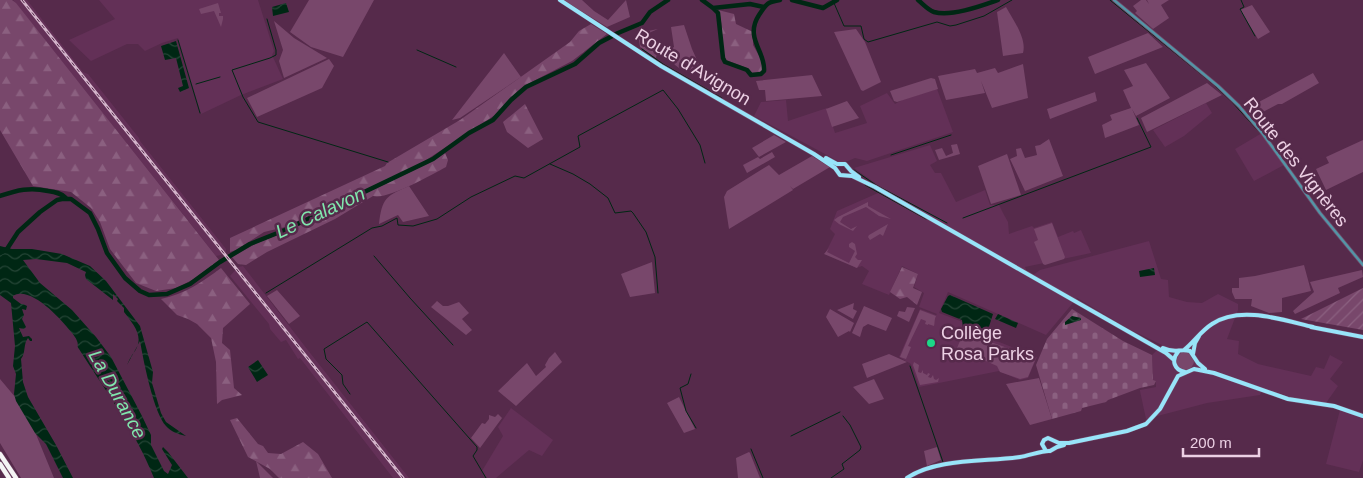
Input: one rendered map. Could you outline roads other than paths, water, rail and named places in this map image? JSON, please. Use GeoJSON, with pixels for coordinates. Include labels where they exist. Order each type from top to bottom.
{"type":"FeatureCollection","features":[{"type":"Feature","properties":{"kind":"highway"},"geometry":{"type":"LineString","coordinates":[[0,454],[16,478]]}},
{"type":"Feature","properties":{"kind":"highway"},"geometry":{"type":"LineString","coordinates":[[0,464],[9,478]]}},
{"type":"Feature","properties":{"kind":"main road","name":"Route d'Avignon"},"geometry":{"type":"LineString","coordinates":[[560,0],[678,76],[814,154],[836,169]]}},
{"type":"Feature","properties":{"kind":"main road","name":"Route d'Avignon"},"geometry":{"type":"LineString","coordinates":[[814,154],[840,164]]}},
{"type":"Feature","properties":{"kind":"main road"},"geometry":{"type":"LineString","coordinates":[[875,187],[849,169],[847,164],[840,164],[836,169],[839,175],[852,176],[875,187],[1145,340],[1166,353],[1174,360],[1176,366],[1185,372]]}},
{"type":"Feature","properties":{"kind":"main road"},"geometry":{"type":"LineString","coordinates":[[846,175],[849,169]]}},
{"type":"Feature","properties":{"kind":"main road"},"geometry":{"type":"LineString","coordinates":[[1174,360],[1175,356],[1215,322],[1239,315],[1248,315],[1363,336]]}},
{"type":"Feature","properties":{"kind":"main road"},"geometry":{"type":"LineString","coordinates":[[1193,354],[1195,343],[1202,332]]}},
{"type":"Feature","properties":{"kind":"main road"},"geometry":{"type":"LineString","coordinates":[[1145,340],[1171,352],[1188,350],[1201,366],[1214,374]]}},
{"type":"Feature","properties":{"kind":"main road"},"geometry":{"type":"LineString","coordinates":[[1191,370],[1195,365],[1196,359]]}},
{"type":"Feature","properties":{"kind":"main road"},"geometry":{"type":"LineString","coordinates":[[1172,385],[1176,366]]}},
{"type":"Feature","properties":{"kind":"main road"},"geometry":{"type":"LineString","coordinates":[[1029,456],[1039,451],[1046,439],[1051,438],[1055,442],[1066,443],[1127,431],[1146,424],[1160,409],[1178,376],[1191,370],[1200,369],[1288,399],[1334,406],[1363,416]]}},
{"type":"Feature","properties":{"kind":"main road"},"geometry":{"type":"LineString","coordinates":[[909,478],[915,473],[954,463],[1029,456],[1098,437]]}},
{"type":"Feature","properties":{"kind":"main road"},"geometry":{"type":"LineString","coordinates":[[1055,442],[1055,448]]}},
{"type":"Feature","properties":{"kind":"main road"},"geometry":{"type":"LineString","coordinates":[[1042,446],[1046,451]]}},
{"type":"Feature","properties":{"kind":"street","name":"Route des Vignères"},"geometry":{"type":"LineString","coordinates":[[1114,0],[1234,101],[1263,134],[1320,213],[1363,265]]}},
{"type":"Feature","properties":{"kind":"water"},"geometry":{"type":"Polygon","coordinates":[[[286,3],[289,12],[273,16],[272,7],[286,3]]]}},
{"type":"Feature","properties":{"kind":"water"},"geometry":{"type":"Polygon","coordinates":[[[176,41],[189,88],[180,92],[178,88],[183,86],[176,58],[165,60],[161,46],[176,41]]]}},
{"type":"Feature","properties":{"kind":"water","name":"La Durance"},"geometry":{"type":"Polygon","coordinates":[[[0,246],[62,254],[90,266],[106,281],[140,326],[153,372],[152,383],[161,413],[166,422],[186,436],[170,430],[157,410],[140,341],[138,345],[138,335],[134,325],[124,312],[124,308],[117,301],[118,299],[113,294],[113,300],[86,279],[86,272],[67,263],[36,259],[23,260],[40,283],[72,310],[111,357],[151,435],[151,445],[164,471],[168,474],[172,465],[162,449],[163,447],[188,478],[154,478],[129,428],[78,348],[74,335],[45,305],[28,295],[20,294],[13,296],[13,298],[27,306],[26,310],[22,309],[24,315],[22,319],[26,327],[24,329],[19,328],[23,337],[29,336],[32,339],[32,341],[28,338],[26,340],[24,354],[21,359],[23,382],[28,397],[73,478],[63,478],[46,444],[35,433],[16,401],[14,394],[16,374],[13,366],[15,346],[11,303],[0,295],[0,246]]]}},
{"type":"Feature","properties":{"kind":"water"},"geometry":{"type":"Polygon","coordinates":[[[1154,268],[1155,275],[1140,277],[1139,271],[1154,268]]]}},
{"type":"Feature","properties":{"kind":"water"},"geometry":{"type":"Polygon","coordinates":[[[950,295],[993,314],[986,336],[963,327],[962,320],[942,312],[941,309],[950,295]]]}},
{"type":"Feature","properties":{"kind":"water"},"geometry":{"type":"Polygon","coordinates":[[[998,314],[1018,323],[1016,328],[995,319],[998,314]]]}},
{"type":"Feature","properties":{"kind":"water"},"geometry":{"type":"Polygon","coordinates":[[[1072,316],[1081,318],[1081,320],[1065,325],[1065,322],[1072,316]]]}},
{"type":"Feature","properties":{"kind":"water"},"geometry":{"type":"Polygon","coordinates":[[[258,360],[268,375],[257,382],[248,367],[258,360]]]}},
{"type":"Feature","properties":{"kind":"waterway","name":"Le Calavon"},"geometry":{"type":"LineString","coordinates":[[0,253],[7,249],[18,232],[40,212],[57,200],[71,199],[90,213],[107,253],[125,278],[140,291],[149,295],[167,294],[190,284],[220,262],[250,244],[285,230],[433,159],[469,133],[493,120],[526,87],[575,64],[599,43],[642,23],[650,12],[668,0]]}},
{"type":"Feature","properties":{"kind":"waterway","name":"Le Calavon"},"geometry":{"type":"LineString","coordinates":[[702,0],[718,13],[725,62],[747,70],[751,75],[761,74],[764,71],[764,64],[755,38],[755,23],[767,4],[780,0]]}},
{"type":"Feature","properties":{"kind":"waterway","name":"Le Calavon"},"geometry":{"type":"LineString","coordinates":[[792,0],[823,8],[837,0]]}},
{"type":"Feature","properties":{"kind":"waterway","name":"Le Calavon"},"geometry":{"type":"LineString","coordinates":[[918,0],[932,11],[941,13],[966,10],[998,0]]}},
{"type":"Feature","properties":{"kind":"waterway"},"geometry":{"type":"LineString","coordinates":[[834,3],[844,26],[861,26],[864,39],[868,42],[937,22],[950,26],[956,25],[984,16],[1012,0]]}},
{"type":"Feature","properties":{"kind":"waterway"},"geometry":{"type":"LineString","coordinates":[[1110,0],[1213,84],[1260,133]]}},
{"type":"Feature","properties":{"kind":"waterway"},"geometry":{"type":"LineString","coordinates":[[1241,0],[1244,7],[1240,9],[1255,36]]}},
{"type":"Feature","properties":{"kind":"waterway"},"geometry":{"type":"LineString","coordinates":[[713,8],[750,4],[764,7]]}},
{"type":"Feature","properties":{"kind":"waterway"},"geometry":{"type":"LineString","coordinates":[[267,19],[276,55],[232,70],[243,97],[258,122],[388,162]]}},
{"type":"Feature","properties":{"kind":"waterway"},"geometry":{"type":"LineString","coordinates":[[178,40],[200,113]]}},
{"type":"Feature","properties":{"kind":"waterway"},"geometry":{"type":"LineString","coordinates":[[642,49],[663,64],[722,98]]}},
{"type":"Feature","properties":{"kind":"waterway"},"geometry":{"type":"LineString","coordinates":[[417,50],[456,67]]}},
{"type":"Feature","properties":{"kind":"waterway"},"geometry":{"type":"LineString","coordinates":[[196,84],[220,77]]}},
{"type":"Feature","properties":{"kind":"waterway"},"geometry":{"type":"LineString","coordinates":[[266,293],[372,228],[382,226],[397,218],[398,225],[413,226],[437,219],[471,197],[515,176],[524,178],[580,147],[578,136],[663,90],[678,109],[700,145],[705,163]]}},
{"type":"Feature","properties":{"kind":"waterway"},"geometry":{"type":"LineString","coordinates":[[963,218],[1151,147],[1137,118]]}},
{"type":"Feature","properties":{"kind":"waterway"},"geometry":{"type":"LineString","coordinates":[[891,155],[951,135]]}},
{"type":"Feature","properties":{"kind":"waterway"},"geometry":{"type":"LineString","coordinates":[[550,164],[590,184],[608,198],[615,213],[631,211],[633,213],[646,232],[655,257],[658,293]]}},
{"type":"Feature","properties":{"kind":"waterway"},"geometry":{"type":"LineString","coordinates":[[854,170],[876,185],[947,223]]}},
{"type":"Feature","properties":{"kind":"waterway"},"geometry":{"type":"LineString","coordinates":[[865,185],[926,219]]}},
{"type":"Feature","properties":{"kind":"waterway"},"geometry":{"type":"LineString","coordinates":[[0,196],[35,189],[55,192],[66,198]]}},
{"type":"Feature","properties":{"kind":"waterway"},"geometry":{"type":"LineString","coordinates":[[374,256],[453,345]]}},
{"type":"Feature","properties":{"kind":"waterway"},"geometry":{"type":"LineString","coordinates":[[350,394],[343,384],[342,375],[326,359],[324,349],[367,322],[477,447],[473,456],[486,478]]}},
{"type":"Feature","properties":{"kind":"waterway"},"geometry":{"type":"LineString","coordinates":[[910,366],[943,462]]}},
{"type":"Feature","properties":{"kind":"waterway"},"geometry":{"type":"LineString","coordinates":[[691,374],[688,384],[680,388],[686,411],[696,428]]}},
{"type":"Feature","properties":{"kind":"waterway"},"geometry":{"type":"LineString","coordinates":[[791,436],[840,412]]}},
{"type":"Feature","properties":{"kind":"waterway"},"geometry":{"type":"LineString","coordinates":[[831,478],[844,469],[842,464],[860,450],[861,447],[850,425],[843,416]]}},
{"type":"Feature","properties":{"kind":"waterway"},"geometry":{"type":"LineString","coordinates":[[751,449],[763,478]]}},
{"type":"Feature","properties":{"kind":"railway"},"geometry":{"type":"LineString","coordinates":[[22,0],[403,478]]}},
{"type":"Feature","properties":{"kind":"place","name":"Collège Rosa Parks"},"geometry":{"type":"Point","coordinates":[931,343]}}]}
